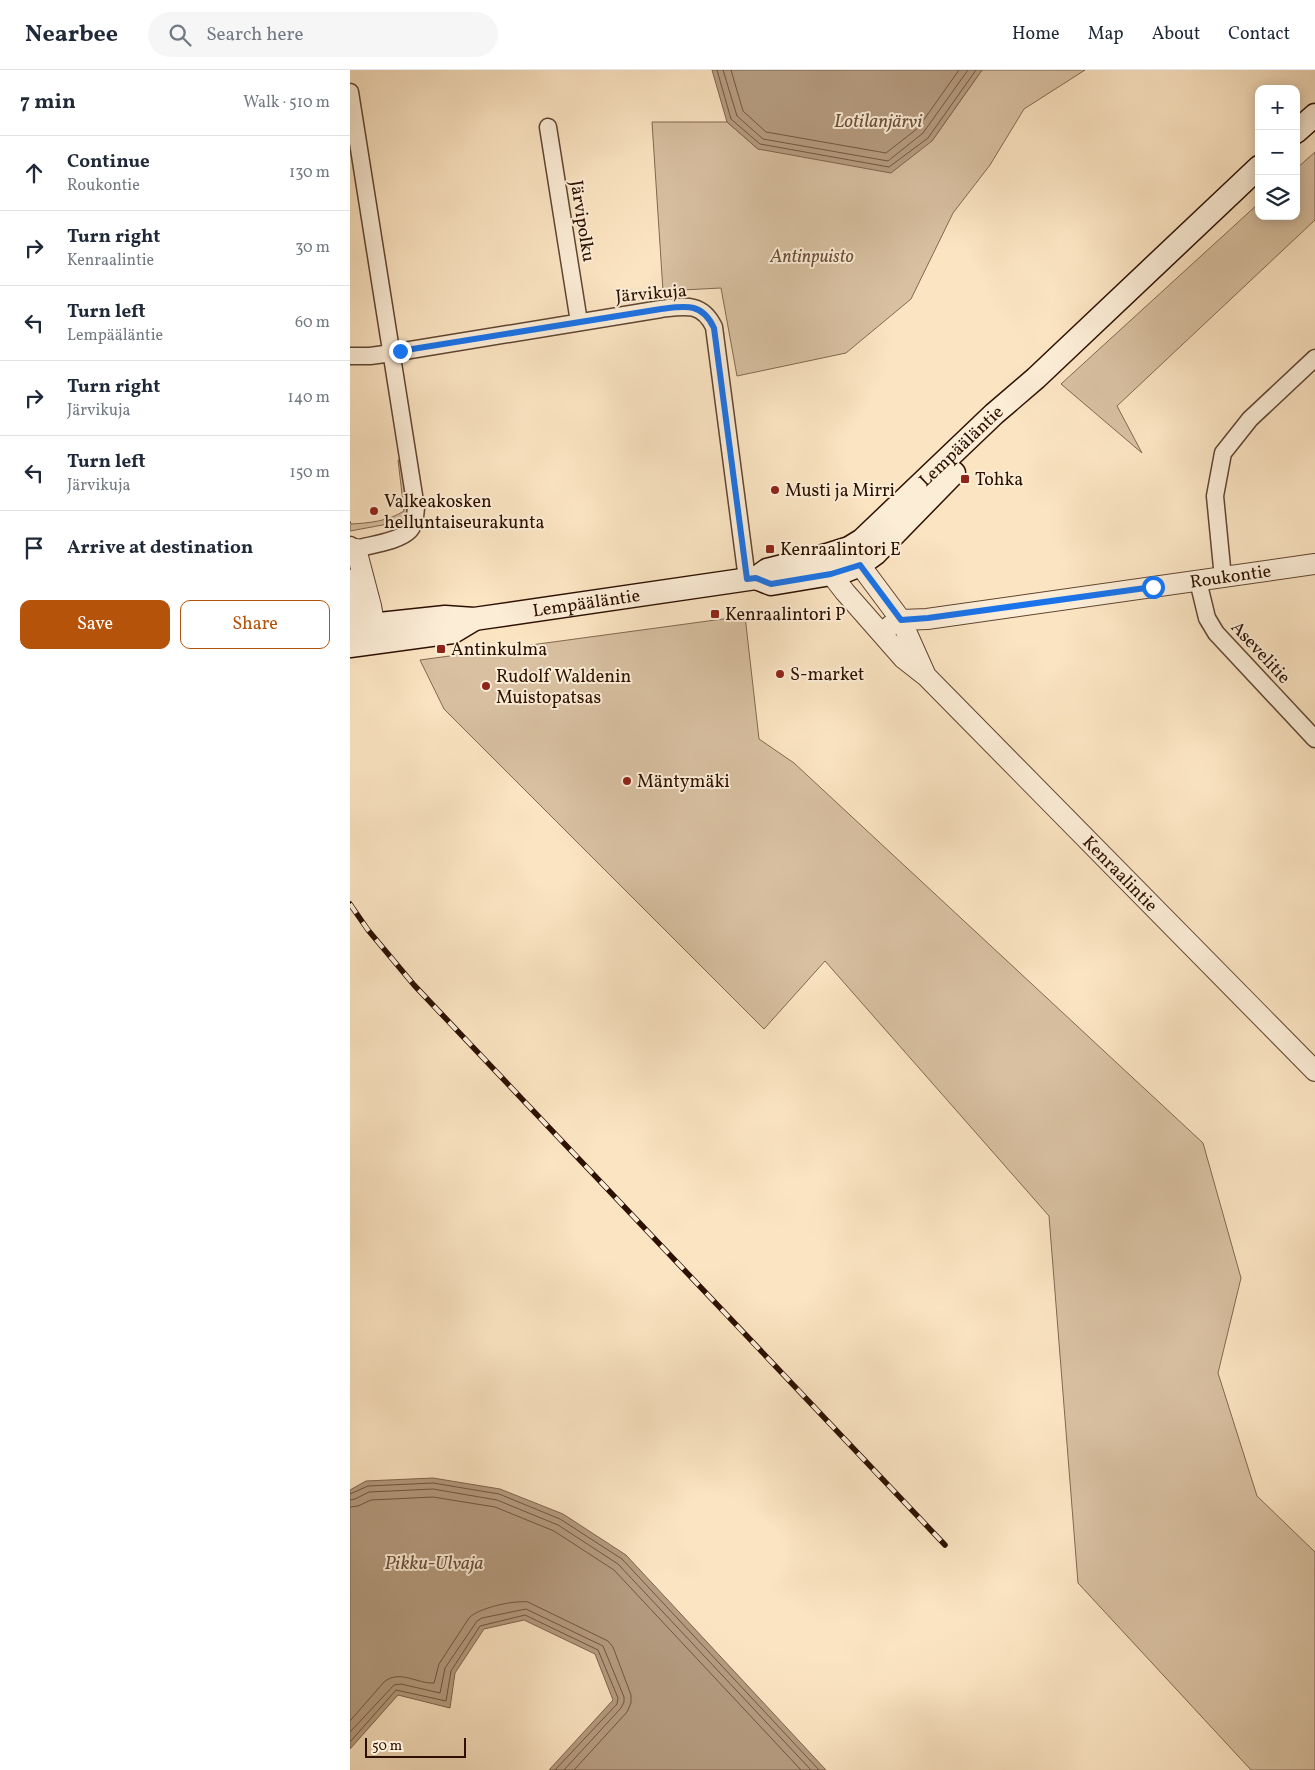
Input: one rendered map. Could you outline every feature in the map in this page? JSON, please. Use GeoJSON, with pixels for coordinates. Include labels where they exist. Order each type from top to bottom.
{"type":"FeatureCollection","features":[{"type":"Feature","properties":{"kind":"main road"},"geometry":{"type":"LineString","coordinates":[[1298,130],[1315,115]]}},
{"type":"Feature","properties":{"kind":"main road","name":"Lempääläntie"},"geometry":{"type":"LineString","coordinates":[[829,565],[862,540],[1255,171]]}},
{"type":"Feature","properties":{"kind":"main road","name":"Lempääläntie"},"geometry":{"type":"LineString","coordinates":[[350,646],[366,630],[453,632],[474,620],[752,579],[771,584],[829,565],[860,565],[875,554],[1002,422],[1036,378]]}},
{"type":"Feature","properties":{"kind":"street"},"geometry":{"type":"LineString","coordinates":[[350,92],[416,508],[411,530],[403,536],[353,547],[366,630]]}},
{"type":"Feature","properties":{"kind":"street","name":"Järvipolku"},"geometry":{"type":"LineString","coordinates":[[548,127],[579,322]]}},
{"type":"Feature","properties":{"kind":"street","name":"Järvikuja"},"geometry":{"type":"LineString","coordinates":[[350,356],[392,353],[682,306],[701,310],[709,318],[714,328],[752,579]]}},
{"type":"Feature","properties":{"kind":"street"},"geometry":{"type":"LineString","coordinates":[[1222,578],[1215,496],[1223,453],[1250,418],[1315,358]]}},
{"type":"Feature","properties":{"kind":"street","name":"Roukontie"},"geometry":{"type":"LineString","coordinates":[[880,632],[901,620],[928,618],[1315,564]]}},
{"type":"Feature","properties":{"kind":"street","name":"Kenraalintie"},"geometry":{"type":"LineString","coordinates":[[829,565],[880,632],[903,658],[926,676],[1315,1071]]}},
{"type":"Feature","properties":{"kind":"street","name":"Kenraalintie"},"geometry":{"type":"LineString","coordinates":[[860,565],[901,620],[926,676]]}},
{"type":"Feature","properties":{"kind":"street","name":"Asevelitie"},"geometry":{"type":"LineString","coordinates":[[1198,581],[1206,618],[1216,633],[1315,739]]}},
{"type":"Feature","properties":{"kind":"green space","name":"Antinpuisto"},"geometry":{"type":"Polygon","coordinates":[[[982,70],[1085,70],[1024,109],[990,165],[953,213],[911,299],[846,353],[737,376],[721,288],[663,291],[652,122],[727,122],[758,149],[932,141],[982,70]]]}},
{"type":"Feature","properties":{"kind":"green space"},"geometry":{"type":"Polygon","coordinates":[[[1315,152],[1315,220],[1117,406],[1142,453],[1061,384],[1255,207],[1255,220],[1300,220],[1300,165],[1315,152]]]}},
{"type":"Feature","properties":{"kind":"green space"},"geometry":{"type":"Polygon","coordinates":[[[398,460],[401,460],[409,512],[407,516],[399,522],[350,531],[350,521],[351,524],[379,521],[404,511],[398,460]]]}},
{"type":"Feature","properties":{"kind":"green space"},"geometry":{"type":"Polygon","coordinates":[[[745,616],[759,739],[794,763],[1203,1143],[1241,1278],[1218,1373],[1257,1496],[1315,1552],[1315,1770],[1251,1770],[1078,1583],[1049,1216],[825,961],[764,1029],[444,709],[420,660],[745,616]]]}},
{"type":"Feature","properties":{"kind":"water","name":"Lotilanjärvi"},"geometry":{"type":"Polygon","coordinates":[[[712,70],[982,70],[932,141],[891,173],[758,149],[727,122],[712,70]]]}},
{"type":"Feature","properties":{"kind":"water","name":"Pikku-Ulvaja"},"geometry":{"type":"Polygon","coordinates":[[[433,1478],[500,1489],[563,1514],[626,1555],[826,1770],[549,1770],[613,1700],[595,1654],[524,1620],[484,1629],[455,1673],[450,1708],[398,1695],[350,1749],[350,1490],[366,1481],[433,1478]]]}},
{"type":"Feature","properties":{"kind":"railway"},"geometry":{"type":"LineString","coordinates":[[350,904],[368,930],[414,985],[945,1545]]}},
{"type":"Feature","properties":{"kind":"place","name":"Tohka"},"geometry":{"type":"Point","coordinates":[965,479]}},
{"type":"Feature","properties":{"kind":"place","name":"Musti ja Mirri"},"geometry":{"type":"Point","coordinates":[775,490]}},
{"type":"Feature","properties":{"kind":"place","name":"Valkeakosken helluntaiseurakunta"},"geometry":{"type":"Point","coordinates":[374,511]}},
{"type":"Feature","properties":{"kind":"place","name":"Kenraalintori E"},"geometry":{"type":"Point","coordinates":[770,549]}},
{"type":"Feature","properties":{"kind":"place","name":"Kenraalintori P"},"geometry":{"type":"Point","coordinates":[715,614]}},
{"type":"Feature","properties":{"kind":"place","name":"Antinkulma"},"geometry":{"type":"Point","coordinates":[441,649]}},
{"type":"Feature","properties":{"kind":"place","name":"S-market"},"geometry":{"type":"Point","coordinates":[780,674]}},
{"type":"Feature","properties":{"kind":"place","name":"Rudolf Waldenin Muistopatsas"},"geometry":{"type":"Point","coordinates":[486,686]}},
{"type":"Feature","properties":{"kind":"place","name":"Mäntymäki"},"geometry":{"type":"Point","coordinates":[627,781]}},
{"type":"Feature","properties":{"kind":"route"},"geometry":{"type":"LineString","coordinates":[[400,351],[661,309],[682,306],[694,307],[701,310],[709,318],[714,328],[747,579],[756,578],[771,584],[843,572],[860,565],[901,620],[928,618],[1153,587]]}}]}
